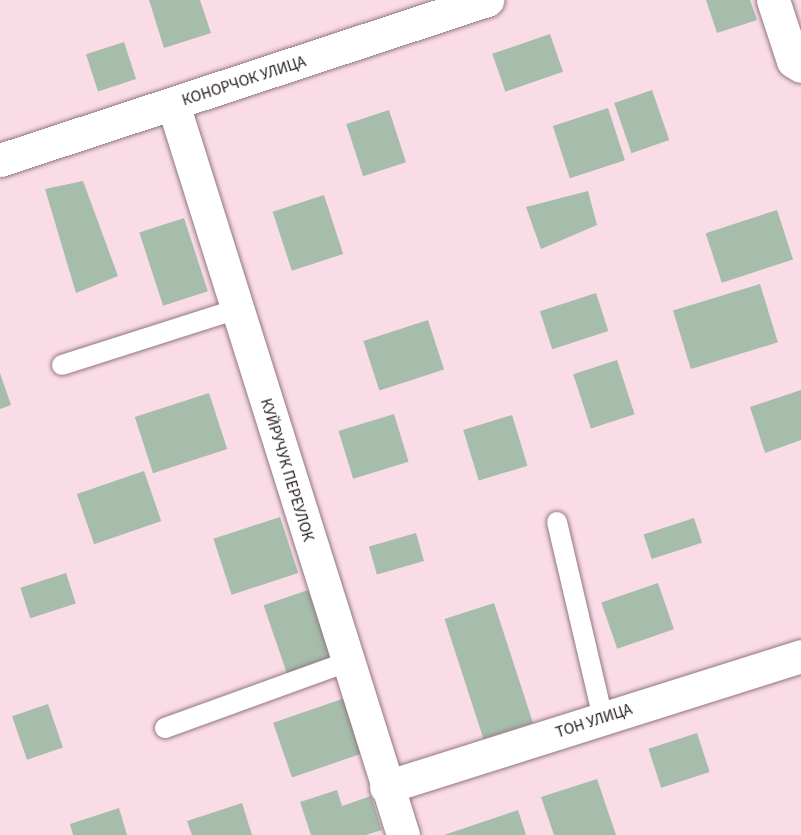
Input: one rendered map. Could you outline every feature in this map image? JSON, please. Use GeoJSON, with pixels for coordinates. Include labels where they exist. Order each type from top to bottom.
{"type":"FeatureCollection","features":[{"type":"Feature","properties":{"kind":"street","name":"КОНОРЧОК УЛИЦА"},"geometry":{"type":"LineString","coordinates":[[0,160],[487,0]]}},
{"type":"Feature","properties":{"kind":"street"},"geometry":{"type":"LineString","coordinates":[[773,0],[793,61],[801,66]]}},
{"type":"Feature","properties":{"kind":"street","name":"КУЙРУЧУК ПЕРЕУЛОК"},"geometry":{"type":"LineString","coordinates":[[173,104],[386,787],[403,835]]}},
{"type":"Feature","properties":{"kind":"street","name":"ТОН УЛИЦА"},"geometry":{"type":"LineString","coordinates":[[386,787],[801,656]]}},
{"type":"Feature","properties":{"kind":"lane"},"geometry":{"type":"LineString","coordinates":[[62,365],[237,309]]}},
{"type":"Feature","properties":{"kind":"lane"},"geometry":{"type":"LineString","coordinates":[[557,522],[603,718]]}},
{"type":"Feature","properties":{"kind":"lane"},"geometry":{"type":"LineString","coordinates":[[165,728],[347,662]]}},
{"type":"Feature","properties":{"kind":"building"},"geometry":{"type":"Polygon","coordinates":[[[149,0],[200,0],[211,33],[164,48],[149,0]]]}},
{"type":"Feature","properties":{"kind":"building"},"geometry":{"type":"Polygon","coordinates":[[[706,0],[750,0],[757,20],[717,33],[706,0]]]}},
{"type":"Feature","properties":{"kind":"building"},"geometry":{"type":"Polygon","coordinates":[[[550,34],[563,72],[505,92],[492,54],[550,34]]]}},
{"type":"Feature","properties":{"kind":"building"},"geometry":{"type":"Polygon","coordinates":[[[124,42],[136,79],[98,91],[86,54],[124,42]]]}},
{"type":"Feature","properties":{"kind":"building"},"geometry":{"type":"Polygon","coordinates":[[[652,90],[669,140],[631,153],[614,103],[652,90]]]}},
{"type":"Feature","properties":{"kind":"building"},"geometry":{"type":"Polygon","coordinates":[[[608,108],[625,160],[570,178],[553,126],[608,108]]]}},
{"type":"Feature","properties":{"kind":"building"},"geometry":{"type":"Polygon","coordinates":[[[389,110],[406,162],[363,176],[346,124],[389,110]]]}},
{"type":"Feature","properties":{"kind":"building"},"geometry":{"type":"Polygon","coordinates":[[[83,181],[118,276],[76,293],[45,189],[83,181]]]}},
{"type":"Feature","properties":{"kind":"building"},"geometry":{"type":"Polygon","coordinates":[[[588,191],[597,225],[541,249],[526,207],[588,191]]]}},
{"type":"Feature","properties":{"kind":"building"},"geometry":{"type":"Polygon","coordinates":[[[324,195],[343,254],[292,271],[273,212],[324,195]]]}},
{"type":"Feature","properties":{"kind":"building"},"geometry":{"type":"Polygon","coordinates":[[[777,210],[793,259],[722,283],[706,233],[777,210]]]}},
{"type":"Feature","properties":{"kind":"building"},"geometry":{"type":"Polygon","coordinates":[[[184,218],[208,291],[163,306],[139,233],[184,218]]]}},
{"type":"Feature","properties":{"kind":"building"},"geometry":{"type":"Polygon","coordinates":[[[760,284],[778,342],[691,369],[673,311],[760,284]]]}},
{"type":"Feature","properties":{"kind":"building"},"geometry":{"type":"Polygon","coordinates":[[[596,293],[608,331],[552,349],[540,311],[596,293]]]}},
{"type":"Feature","properties":{"kind":"building"},"geometry":{"type":"Polygon","coordinates":[[[428,320],[444,369],[379,390],[363,341],[428,320]]]}},
{"type":"Feature","properties":{"kind":"building"},"geometry":{"type":"Polygon","coordinates":[[[617,360],[635,414],[591,428],[573,374],[617,360]]]}},
{"type":"Feature","properties":{"kind":"building"},"geometry":{"type":"Polygon","coordinates":[[[0,373],[11,405],[0,409],[0,373]]]}},
{"type":"Feature","properties":{"kind":"building"},"geometry":{"type":"Polygon","coordinates":[[[801,390],[801,440],[765,453],[750,407],[801,390]]]}},
{"type":"Feature","properties":{"kind":"building"},"geometry":{"type":"Polygon","coordinates":[[[209,393],[227,449],[153,473],[135,417],[209,393]]]}},
{"type":"Feature","properties":{"kind":"building"},"geometry":{"type":"Polygon","coordinates":[[[394,414],[409,462],[353,479],[339,431],[394,414]]]}},
{"type":"Feature","properties":{"kind":"building"},"geometry":{"type":"Polygon","coordinates":[[[512,415],[527,466],[479,481],[463,430],[512,415]]]}},
{"type":"Feature","properties":{"kind":"building"},"geometry":{"type":"Polygon","coordinates":[[[144,471],[161,521],[94,544],[77,494],[144,471]]]}},
{"type":"Feature","properties":{"kind":"building"},"geometry":{"type":"Polygon","coordinates":[[[280,517],[298,573],[232,595],[213,539],[280,517]]]}},
{"type":"Feature","properties":{"kind":"building"},"geometry":{"type":"Polygon","coordinates":[[[694,518],[702,543],[652,559],[644,534],[694,518]]]}},
{"type":"Feature","properties":{"kind":"building"},"geometry":{"type":"Polygon","coordinates":[[[416,533],[424,561],[377,574],[369,547],[416,533]]]}},
{"type":"Feature","properties":{"kind":"building"},"geometry":{"type":"Polygon","coordinates":[[[66,573],[76,603],[30,618],[20,588],[66,573]]]}},
{"type":"Feature","properties":{"kind":"building"},"geometry":{"type":"Polygon","coordinates":[[[658,583],[674,629],[617,649],[601,603],[658,583]]]}},
{"type":"Feature","properties":{"kind":"building"},"geometry":{"type":"Polygon","coordinates":[[[308,590],[331,658],[287,673],[264,605],[308,590]]]}},
{"type":"Feature","properties":{"kind":"building"},"geometry":{"type":"Polygon","coordinates":[[[494,603],[533,723],[483,739],[445,619],[494,603]]]}},
{"type":"Feature","properties":{"kind":"building"},"geometry":{"type":"Polygon","coordinates":[[[345,698],[364,753],[292,778],[273,723],[345,698]]]}},
{"type":"Feature","properties":{"kind":"building"},"geometry":{"type":"Polygon","coordinates":[[[48,704],[63,747],[27,760],[12,716],[48,704]]]}},
{"type":"Feature","properties":{"kind":"building"},"geometry":{"type":"Polygon","coordinates":[[[697,733],[710,772],[661,788],[648,749],[697,733]]]}},
{"type":"Feature","properties":{"kind":"building"},"geometry":{"type":"Polygon","coordinates":[[[597,779],[616,835],[554,835],[541,797],[597,779]]]}},
{"type":"Feature","properties":{"kind":"building"},"geometry":{"type":"Polygon","coordinates":[[[337,790],[342,806],[371,796],[382,830],[366,835],[311,835],[300,802],[337,790]]]}},
{"type":"Feature","properties":{"kind":"building"},"geometry":{"type":"Polygon","coordinates":[[[242,803],[252,835],[192,835],[187,821],[242,803]]]}},
{"type":"Feature","properties":{"kind":"building"},"geometry":{"type":"Polygon","coordinates":[[[119,808],[127,835],[73,835],[70,824],[119,808]]]}},
{"type":"Feature","properties":{"kind":"building"},"geometry":{"type":"Polygon","coordinates":[[[518,810],[526,835],[444,835],[518,810]]]}}]}
